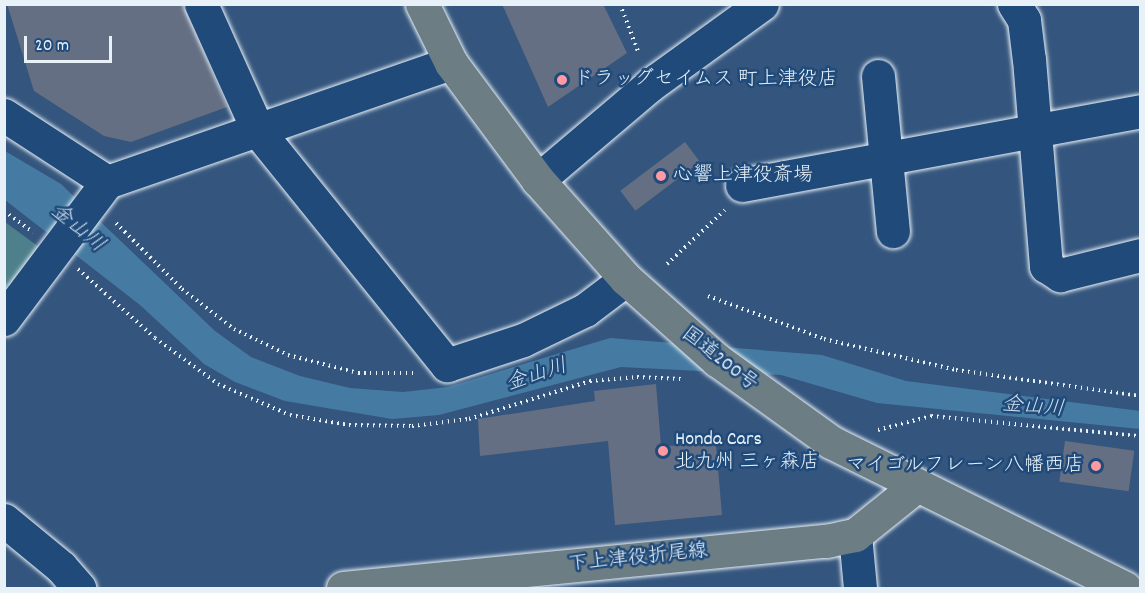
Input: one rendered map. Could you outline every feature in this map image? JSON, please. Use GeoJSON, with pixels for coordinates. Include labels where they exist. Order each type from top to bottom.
{"type":"FeatureCollection","features":[{"type":"Feature","properties":{"kind":"main road","name":"国道200号"},"geometry":{"type":"LineString","coordinates":[[422,4],[451,63],[538,180],[626,279],[674,323],[746,383],[831,442],[1125,588]]}},
{"type":"Feature","properties":{"kind":"main road","name":"下上津役折尾線"},"geometry":{"type":"LineString","coordinates":[[364,588],[826,541],[855,535],[916,486]]}},
{"type":"Feature","properties":{"kind":"street"},"geometry":{"type":"LineString","coordinates":[[201,4],[258,131],[447,365],[523,340],[585,310],[626,279]]}},
{"type":"Feature","properties":{"kind":"street"},"geometry":{"type":"LineString","coordinates":[[538,180],[650,85],[762,4]]}},
{"type":"Feature","properties":{"kind":"street"},"geometry":{"type":"LineString","coordinates":[[1014,4],[1024,20],[1046,266],[1060,275],[1140,255]]}},
{"type":"Feature","properties":{"kind":"street"},"geometry":{"type":"LineString","coordinates":[[4,319],[97,194],[258,131],[451,63]]}},
{"type":"Feature","properties":{"kind":"street"},"geometry":{"type":"LineString","coordinates":[[878,76],[893,231]]}},
{"type":"Feature","properties":{"kind":"street"},"geometry":{"type":"LineString","coordinates":[[742,184],[1034,133],[1140,111]]}},
{"type":"Feature","properties":{"kind":"street"},"geometry":{"type":"LineString","coordinates":[[4,115],[97,194]]}},
{"type":"Feature","properties":{"kind":"street"},"geometry":{"type":"LineString","coordinates":[[4,520],[61,567],[79,588]]}},
{"type":"Feature","properties":{"kind":"street"},"geometry":{"type":"LineString","coordinates":[[855,535],[860,588]]}},
{"type":"Feature","properties":{"kind":"path"},"geometry":{"type":"LineString","coordinates":[[620,4],[650,85]]}},
{"type":"Feature","properties":{"kind":"path"},"geometry":{"type":"LineString","coordinates":[[667,264],[724,211],[742,184]]}},
{"type":"Feature","properties":{"kind":"path"},"geometry":{"type":"LineString","coordinates":[[97,194],[182,289],[234,329],[288,355],[358,373],[417,374],[447,365]]}},
{"type":"Feature","properties":{"kind":"path"},"geometry":{"type":"LineString","coordinates":[[4,211],[56,249],[155,338],[209,377],[291,415],[349,425],[412,426],[469,419],[590,381],[638,377],[681,379]]}},
{"type":"Feature","properties":{"kind":"path"},"geometry":{"type":"LineString","coordinates":[[708,296],[824,339],[956,370],[1140,396]]}},
{"type":"Feature","properties":{"kind":"path"},"geometry":{"type":"LineString","coordinates":[[831,442],[931,416],[1140,436]]}},
{"type":"Feature","properties":{"kind":"green space"},"geometry":{"type":"Polygon","coordinates":[[[5,222],[39,247],[5,290],[5,222]]]}},
{"type":"Feature","properties":{"kind":"water","name":"金山川"},"geometry":{"type":"Polygon","coordinates":[[[5,151],[61,184],[215,331],[251,357],[300,376],[350,388],[403,392],[448,387],[610,338],[822,355],[906,381],[1140,411],[1140,429],[877,403],[781,375],[621,367],[439,415],[392,419],[285,401],[235,382],[204,364],[140,305],[5,200],[5,151]]]}},
{"type":"Feature","properties":{"kind":"building"},"geometry":{"type":"Polygon","coordinates":[[[7,4],[183,4],[227,107],[131,142],[104,136],[34,91],[7,4]]]}},
{"type":"Feature","properties":{"kind":"building","name":"ドラッグセイムス 町上津役店"},"geometry":{"type":"Polygon","coordinates":[[[502,4],[603,4],[627,53],[548,107],[502,4]]]}},
{"type":"Feature","properties":{"kind":"building","name":"心響上津役斎場"},"geometry":{"type":"Polygon","coordinates":[[[685,142],[700,162],[635,211],[620,191],[685,142]]]}},
{"type":"Feature","properties":{"kind":"building","name":"Honda Cars 北九州 三ヶ森店"},"geometry":{"type":"Polygon","coordinates":[[[656,384],[661,446],[716,445],[722,515],[615,525],[608,441],[480,456],[478,419],[595,401],[594,391],[656,384]]]}},
{"type":"Feature","properties":{"kind":"building","name":"マイゴルフレーン八幡西店"},"geometry":{"type":"Polygon","coordinates":[[[1065,441],[1134,451],[1129,491],[1059,482],[1065,441]]]}},
{"type":"Feature","properties":{"kind":"place","name":"ドラッグセイムス 町上津役店"},"geometry":{"type":"Point","coordinates":[562,80]}},
{"type":"Feature","properties":{"kind":"place","name":"心響上津役斎場"},"geometry":{"type":"Point","coordinates":[661,176]}},
{"type":"Feature","properties":{"kind":"place","name":"Honda Cars 北九州 三ヶ森店"},"geometry":{"type":"Point","coordinates":[663,451]}},
{"type":"Feature","properties":{"kind":"place","name":"マイゴルフレーン八幡西店"},"geometry":{"type":"Point","coordinates":[1096,466]}}]}
